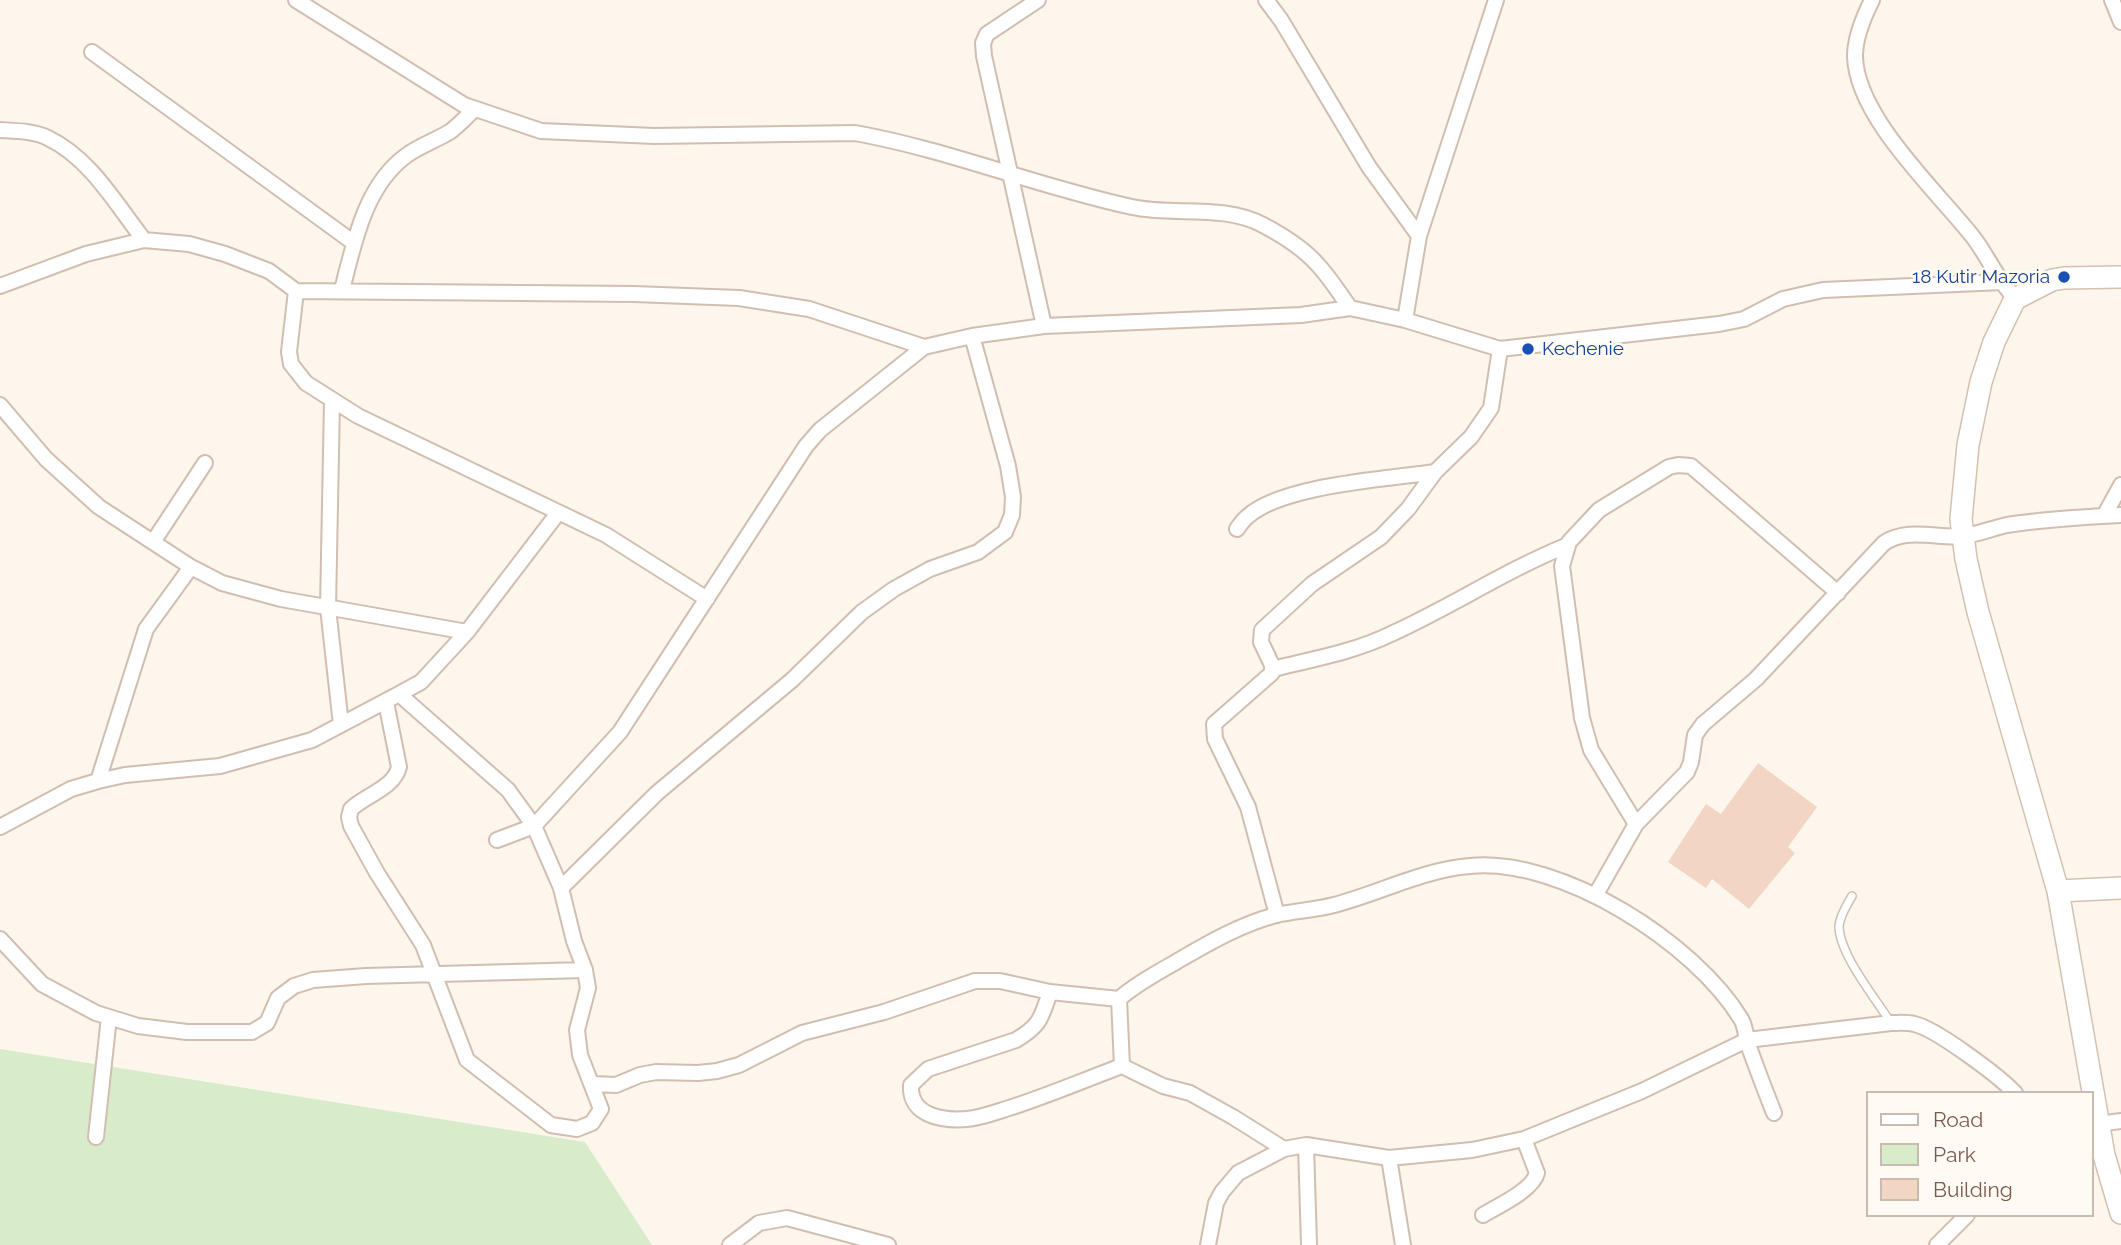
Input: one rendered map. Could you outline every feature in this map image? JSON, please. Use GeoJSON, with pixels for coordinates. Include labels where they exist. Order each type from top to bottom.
{"type":"FeatureCollection","features":[{"type":"Feature","properties":{"kind":"main road"},"geometry":{"type":"LineString","coordinates":[[2121,277],[2064,278],[2009,290],[1979,394],[1968,445],[1961,519],[1966,559],[1978,612],[2058,891],[2104,1123],[2104,1155],[2121,1213]]}},
{"type":"Feature","properties":{"kind":"main road"},"geometry":{"type":"LineString","coordinates":[[2058,891],[2121,888]]}},
{"type":"Feature","properties":{"kind":"street"},"geometry":{"type":"LineString","coordinates":[[296,0],[470,107],[541,131],[654,136],[855,133],[884,139],[1135,208],[1230,215],[1261,223],[1317,264],[1350,308]]}},
{"type":"Feature","properties":{"kind":"street"},"geometry":{"type":"LineString","coordinates":[[1038,0],[987,34],[984,56],[1044,326]]}},
{"type":"Feature","properties":{"kind":"street"},"geometry":{"type":"LineString","coordinates":[[1266,0],[1281,20],[1369,167],[1419,236]]}},
{"type":"Feature","properties":{"kind":"street"},"geometry":{"type":"LineString","coordinates":[[1405,320],[1419,236],[1496,0]]}},
{"type":"Feature","properties":{"kind":"street"},"geometry":{"type":"LineString","coordinates":[[1872,0],[1863,19],[1855,56],[1863,91],[1881,127],[1974,239],[2009,290]]}},
{"type":"Feature","properties":{"kind":"street"},"geometry":{"type":"LineString","coordinates":[[2112,0],[2121,22]]}},
{"type":"Feature","properties":{"kind":"street"},"geometry":{"type":"LineString","coordinates":[[92,52],[354,243]]}},
{"type":"Feature","properties":{"kind":"street"},"geometry":{"type":"LineString","coordinates":[[342,290],[354,243],[379,184],[408,154],[449,132],[470,107]]}},
{"type":"Feature","properties":{"kind":"street"},"geometry":{"type":"LineString","coordinates":[[0,130],[32,133],[48,138],[84,162],[144,240]]}},
{"type":"Feature","properties":{"kind":"street"},"geometry":{"type":"LineString","coordinates":[[0,286],[86,254],[144,240],[189,244],[225,254],[269,271],[296,291],[634,294],[739,298],[809,309],[924,346]]}},
{"type":"Feature","properties":{"kind":"street"},"geometry":{"type":"LineString","coordinates":[[497,840],[534,826],[620,732],[806,446],[820,430],[924,346],[1044,326],[1301,315],[1350,308],[1405,320],[1500,349],[1719,324],[1744,319],[1783,299],[1823,290],[2009,290]]}},
{"type":"Feature","properties":{"kind":"street"},"geometry":{"type":"LineString","coordinates":[[296,291],[288,343],[290,364],[306,383],[332,401],[606,535],[707,599]]}},
{"type":"Feature","properties":{"kind":"street"},"geometry":{"type":"LineString","coordinates":[[561,887],[657,793],[792,680],[862,612],[894,589],[930,569],[978,552],[1005,532],[1012,515],[1013,498],[1008,466],[972,336]]}},
{"type":"Feature","properties":{"kind":"street"},"geometry":{"type":"LineString","coordinates":[[1273,669],[1263,649],[1262,630],[1312,584],[1381,537],[1408,509],[1435,472],[1471,437],[1491,408],[1500,349]]}},
{"type":"Feature","properties":{"kind":"street"},"geometry":{"type":"LineString","coordinates":[[332,401],[328,608],[341,725]]}},
{"type":"Feature","properties":{"kind":"street"},"geometry":{"type":"LineString","coordinates":[[0,405],[47,459],[99,507],[191,567],[222,583],[281,599],[467,632]]}},
{"type":"Feature","properties":{"kind":"street"},"geometry":{"type":"LineString","coordinates":[[153,542],[205,463]]}},
{"type":"Feature","properties":{"kind":"street"},"geometry":{"type":"LineString","coordinates":[[1273,669],[1376,641],[1527,563],[1568,545],[1599,510],[1669,467],[1678,465],[1691,466],[1838,593]]}},
{"type":"Feature","properties":{"kind":"street"},"geometry":{"type":"LineString","coordinates":[[1237,529],[1259,508],[1307,491],[1435,472]]}},
{"type":"Feature","properties":{"kind":"street"},"geometry":{"type":"LineString","coordinates":[[2104,516],[2121,485]]}},
{"type":"Feature","properties":{"kind":"street"},"geometry":{"type":"LineString","coordinates":[[0,827],[71,789],[125,775],[220,766],[313,740],[386,702],[421,682],[467,632],[558,513]]}},
{"type":"Feature","properties":{"kind":"street"},"geometry":{"type":"LineString","coordinates":[[1595,896],[1636,824],[1687,772],[1695,735],[1703,724],[1756,679],[1892,537],[1908,534],[1964,536],[2006,526],[2064,518],[2121,515]]}},
{"type":"Feature","properties":{"kind":"street"},"geometry":{"type":"LineString","coordinates":[[1568,545],[1562,566],[1581,718],[1591,750],[1636,824]]}},
{"type":"Feature","properties":{"kind":"street"},"geometry":{"type":"LineString","coordinates":[[98,781],[146,629],[191,567]]}},
{"type":"Feature","properties":{"kind":"street"},"geometry":{"type":"LineString","coordinates":[[1273,669],[1272,673],[1221,716],[1214,724],[1213,731],[1248,807],[1277,915]]}},
{"type":"Feature","properties":{"kind":"street"},"geometry":{"type":"LineString","coordinates":[[386,702],[399,767],[392,781],[351,809],[351,826],[423,945],[467,1060],[551,1125],[577,1129],[592,1123],[601,1109],[580,1055],[577,1030],[588,988],[585,970],[574,941],[561,887],[534,826],[508,790],[399,694]]}},
{"type":"Feature","properties":{"kind":"street"},"geometry":{"type":"LineString","coordinates":[[592,1084],[616,1085],[639,1075],[656,1072],[717,1071],[739,1065],[802,1033],[884,1012],[975,981],[1000,981],[1050,992],[1119,999],[1134,986],[1240,927],[1277,915],[1331,906],[1375,894],[1416,876],[1473,865],[1529,870],[1595,896],[1651,930],[1691,961],[1729,1000],[1743,1021],[1747,1040],[1774,1113]]}},
{"type":"Feature","properties":{"kind":"street"},"geometry":{"type":"LineString","coordinates":[[0,939],[41,984],[96,1013],[138,1026],[187,1032],[252,1032],[267,1023],[278,998],[294,986],[326,979],[585,970]]}},
{"type":"Feature","properties":{"kind":"street"},"geometry":{"type":"LineString","coordinates":[[1050,992],[1040,1021],[1029,1032],[1016,1040],[928,1069],[911,1085],[910,1096],[913,1102],[919,1109],[934,1117],[966,1119],[1020,1104],[1122,1066],[1163,1086],[1189,1093],[1233,1116],[1284,1149]]}},
{"type":"Feature","properties":{"kind":"street"},"geometry":{"type":"LineString","coordinates":[[1119,999],[1122,1066]]}},
{"type":"Feature","properties":{"kind":"street"},"geometry":{"type":"LineString","coordinates":[[96,1137],[109,1017]]}},
{"type":"Feature","properties":{"kind":"street"},"geometry":{"type":"LineString","coordinates":[[1208,1245],[1216,1203],[1222,1192],[1238,1173],[1284,1149],[1306,1145],[1389,1158],[1472,1150],[1524,1139],[1642,1091],[1747,1040],[1891,1023],[1914,1024],[1929,1030],[2000,1077],[2013,1091]]}},
{"type":"Feature","properties":{"kind":"street"},"geometry":{"type":"LineString","coordinates":[[1483,1215],[1529,1187],[1536,1179],[1537,1173],[1524,1139]]}},
{"type":"Feature","properties":{"kind":"street"},"geometry":{"type":"LineString","coordinates":[[1306,1145],[1309,1245]]}},
{"type":"Feature","properties":{"kind":"street"},"geometry":{"type":"LineString","coordinates":[[1389,1158],[1402,1245]]}},
{"type":"Feature","properties":{"kind":"street"},"geometry":{"type":"LineString","coordinates":[[730,1245],[759,1223],[787,1217],[888,1245]]}},
{"type":"Feature","properties":{"kind":"street"},"geometry":{"type":"LineString","coordinates":[[1937,1245],[1965,1217]]}},
{"type":"Feature","properties":{"kind":"lane"},"geometry":{"type":"LineString","coordinates":[[1852,895],[1839,926],[1846,952],[1891,1023]]}},
{"type":"Feature","properties":{"kind":"green space"},"geometry":{"type":"Polygon","coordinates":[[[0,1049],[585,1142],[652,1245],[0,1245],[0,1049]]]}},
{"type":"Feature","properties":{"kind":"building"},"geometry":{"type":"Polygon","coordinates":[[[1758,763],[1817,807],[1788,847],[1795,853],[1749,909],[1712,879],[1706,888],[1668,862],[1706,804],[1721,814],[1758,763]]]}},
{"type":"Feature","properties":{"kind":"place","name":"18 Kutir Mazoria"},"geometry":{"type":"Point","coordinates":[2064,277]}},
{"type":"Feature","properties":{"kind":"place","name":"Kechenie"},"geometry":{"type":"Point","coordinates":[1528,349]}}]}
